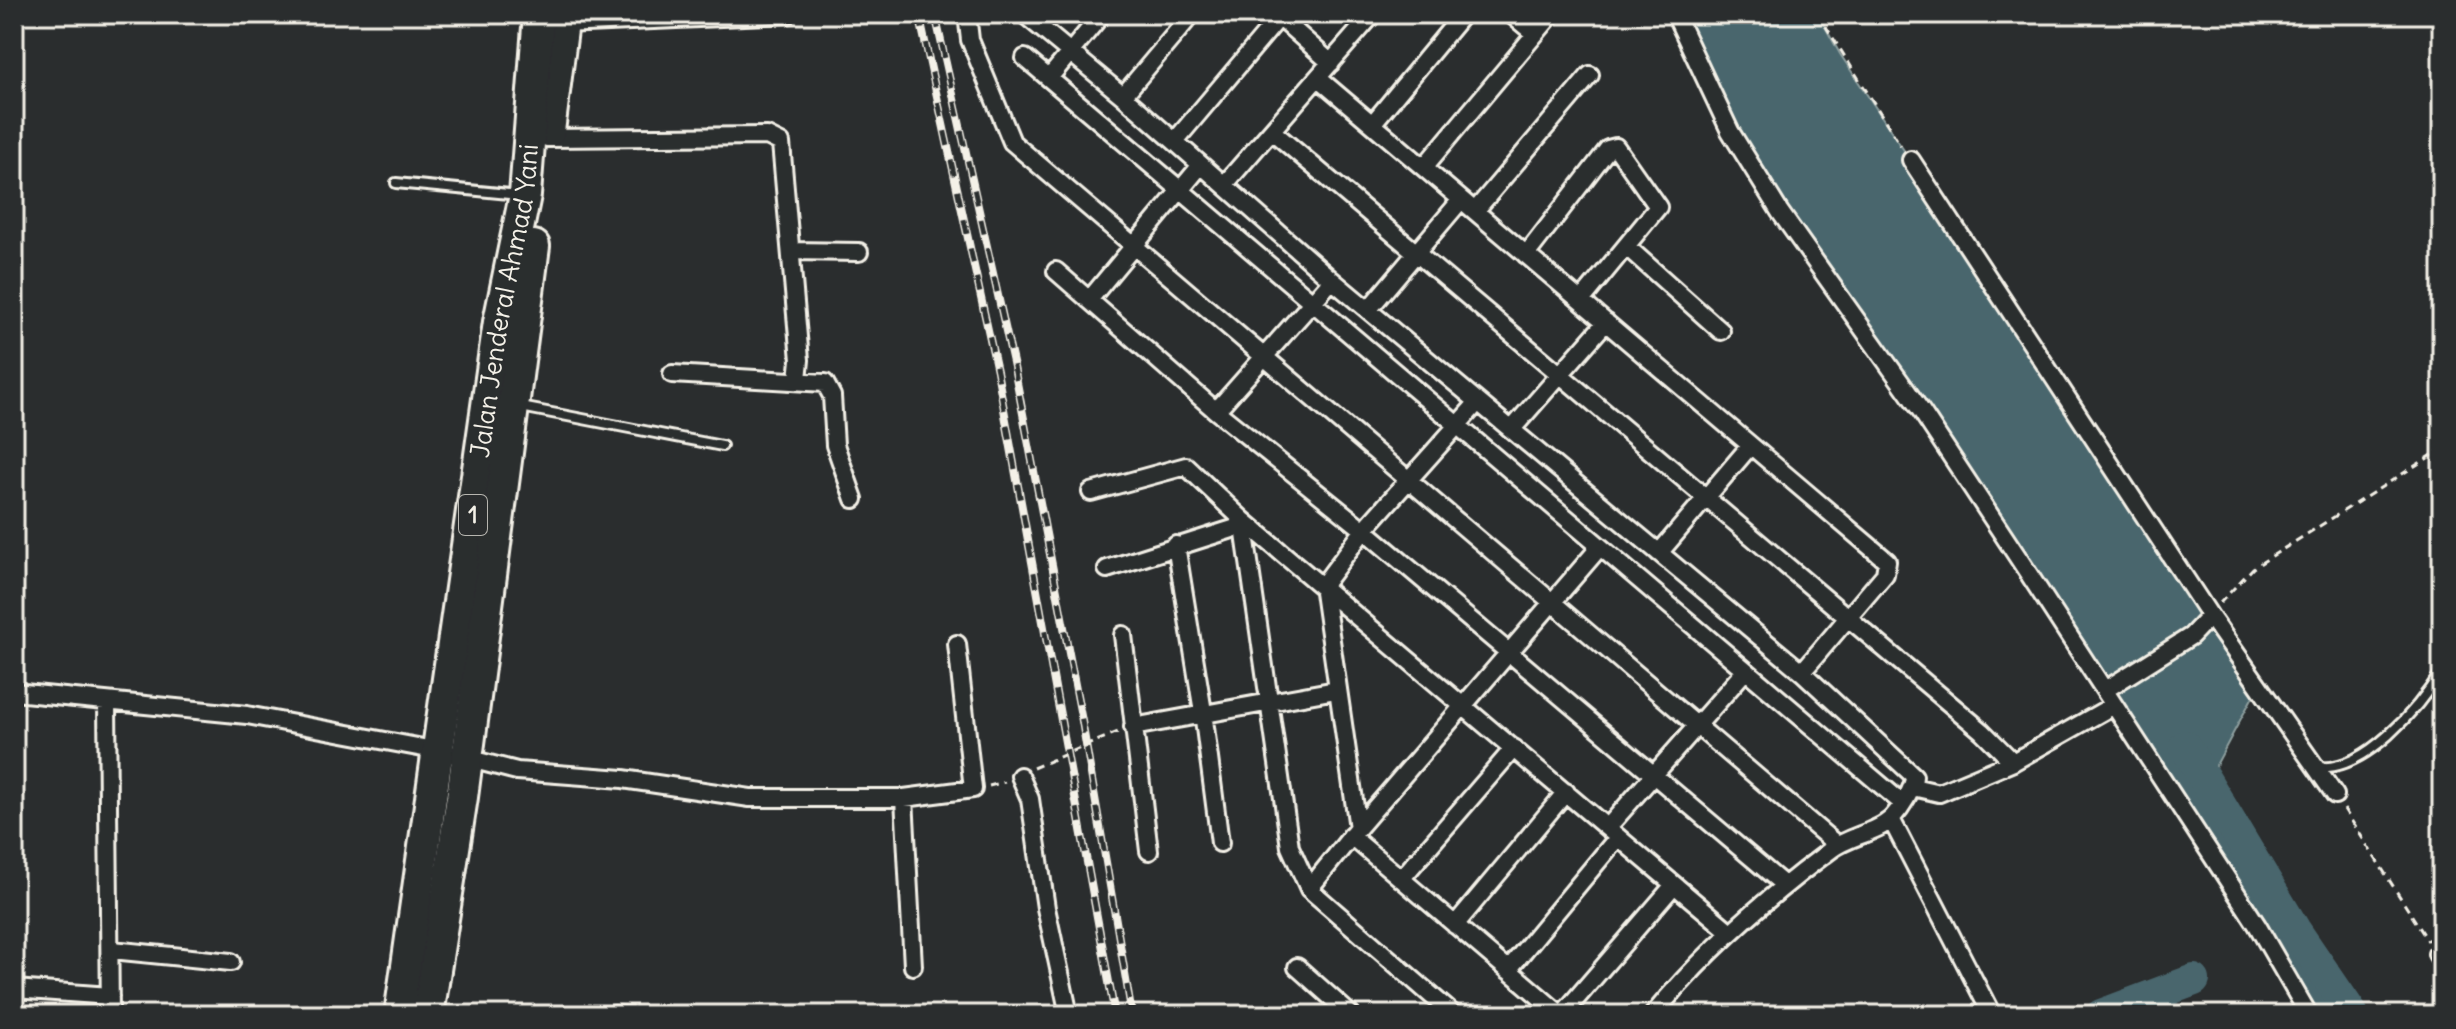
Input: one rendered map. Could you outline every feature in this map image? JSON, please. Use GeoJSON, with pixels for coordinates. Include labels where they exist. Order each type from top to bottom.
{"type":"FeatureCollection","features":[{"type":"Feature","properties":{"kind":"highway","name":"Jalan Jenderal Ahmad Yani"},"geometry":{"type":"LineString","coordinates":[[400,1015],[452,756],[512,405],[548,138],[555,17]]}},
{"type":"Feature","properties":{"kind":"highway","name":"Jalan Jenderal Ahmad Yani"},"geometry":{"type":"LineString","coordinates":[[428,1015],[452,756],[499,322],[525,195],[555,17]]}},
{"type":"Feature","properties":{"kind":"street"},"geometry":{"type":"LineString","coordinates":[[555,17],[788,14]]}},
{"type":"Feature","properties":{"kind":"street"},"geometry":{"type":"LineString","coordinates":[[967,14],[970,40],[1012,142],[1837,845]]}},
{"type":"Feature","properties":{"kind":"street"},"geometry":{"type":"LineString","coordinates":[[1024,14],[1071,51],[1332,280],[1802,672],[1911,772],[1913,787],[1902,803],[1894,826],[1992,1015]]}},
{"type":"Feature","properties":{"kind":"street"},"geometry":{"type":"LineString","coordinates":[[1049,78],[1102,14]]}},
{"type":"Feature","properties":{"kind":"street"},"geometry":{"type":"LineString","coordinates":[[1123,96],[1192,14]]}},
{"type":"Feature","properties":{"kind":"street"},"geometry":{"type":"LineString","coordinates":[[1224,185],[1373,14]]}},
{"type":"Feature","properties":{"kind":"street"},"geometry":{"type":"LineString","coordinates":[[1373,123],[1463,14]]}},
{"type":"Feature","properties":{"kind":"street"},"geometry":{"type":"LineString","coordinates":[[1511,14],[1535,34]]}},
{"type":"Feature","properties":{"kind":"street"},"geometry":{"type":"LineString","coordinates":[[1424,167],[1552,14]]}},
{"type":"Feature","properties":{"kind":"street"},"geometry":{"type":"LineString","coordinates":[[1675,14],[1730,131],[1780,212],[1922,412],[2257,925],[2309,1015]]}},
{"type":"Feature","properties":{"kind":"street"},"geometry":{"type":"LineString","coordinates":[[1175,141],[1279,15],[1331,63]]}},
{"type":"Feature","properties":{"kind":"street"},"geometry":{"type":"LineString","coordinates":[[1025,58],[1902,803]]}},
{"type":"Feature","properties":{"kind":"street"},"geometry":{"type":"LineString","coordinates":[[1368,310],[1416,253],[1468,205],[1590,75]]}},
{"type":"Feature","properties":{"kind":"street"},"geometry":{"type":"LineString","coordinates":[[1318,78],[1887,561],[1885,574],[1802,672]]}},
{"type":"Feature","properties":{"kind":"street"},"geometry":{"type":"LineString","coordinates":[[1272,131],[1982,731],[2013,762]]}},
{"type":"Feature","properties":{"kind":"street"},"geometry":{"type":"LineString","coordinates":[[548,138],[775,138],[784,150],[800,360],[798,379]]}},
{"type":"Feature","properties":{"kind":"street"},"geometry":{"type":"LineString","coordinates":[[1526,255],[1612,147],[1658,203],[1656,211],[1581,301]]}},
{"type":"Feature","properties":{"kind":"street"},"geometry":{"type":"LineString","coordinates":[[1911,160],[2210,616],[2335,795]]}},
{"type":"Feature","properties":{"kind":"street"},"geometry":{"type":"LineString","coordinates":[[1089,300],[1201,165]]}},
{"type":"Feature","properties":{"kind":"street"},"geometry":{"type":"LineString","coordinates":[[1627,247],[1721,331]]}},
{"type":"Feature","properties":{"kind":"street"},"geometry":{"type":"LineString","coordinates":[[791,251],[859,252]]}},
{"type":"Feature","properties":{"kind":"street"},"geometry":{"type":"LineString","coordinates":[[1056,271],[1216,411],[1364,530],[1652,777],[1784,885]]}},
{"type":"Feature","properties":{"kind":"street"},"geometry":{"type":"LineString","coordinates":[[1216,411],[1332,280]]}},
{"type":"Feature","properties":{"kind":"street"},"geometry":{"type":"LineString","coordinates":[[1512,429],[1606,322]]}},
{"type":"Feature","properties":{"kind":"street"},"geometry":{"type":"LineString","coordinates":[[672,374],[821,381],[831,389],[835,445],[854,499]]}},
{"type":"Feature","properties":{"kind":"street"},"geometry":{"type":"LineString","coordinates":[[1478,402],[1364,530],[1323,585],[1354,832],[1401,879],[1561,1015],[1674,885]]}},
{"type":"Feature","properties":{"kind":"street"},"geometry":{"type":"LineString","coordinates":[[1659,553],[1750,446]]}},
{"type":"Feature","properties":{"kind":"street"},"geometry":{"type":"LineString","coordinates":[[1091,492],[1186,466],[1242,523],[1323,585],[1729,931]]}},
{"type":"Feature","properties":{"kind":"street"},"geometry":{"type":"LineString","coordinates":[[1107,569],[1242,523]]}},
{"type":"Feature","properties":{"kind":"street"},"geometry":{"type":"LineString","coordinates":[[1242,523],[1248,545],[1290,847],[1309,889],[1454,1015]]}},
{"type":"Feature","properties":{"kind":"street"},"geometry":{"type":"LineString","coordinates":[[1176,545],[1220,843]]}},
{"type":"Feature","properties":{"kind":"street"},"geometry":{"type":"LineString","coordinates":[[1309,889],[1354,832],[1466,706],[1599,548]]}},
{"type":"Feature","properties":{"kind":"street"},"geometry":{"type":"LineString","coordinates":[[1913,787],[1939,793],[2013,762],[2110,698],[2124,678],[2191,636],[2210,616]]}},
{"type":"Feature","properties":{"kind":"street"},"geometry":{"type":"LineString","coordinates":[[1123,635],[1149,851]]}},
{"type":"Feature","properties":{"kind":"street"},"geometry":{"type":"LineString","coordinates":[[14,692],[247,715],[517,771],[623,779],[750,798],[904,798],[973,789],[957,644]]}},
{"type":"Feature","properties":{"kind":"street"},"geometry":{"type":"LineString","coordinates":[[1508,970],[1652,777],[1745,671]]}},
{"type":"Feature","properties":{"kind":"street"},"geometry":{"type":"LineString","coordinates":[[1133,727],[1336,690]]}},
{"type":"Feature","properties":{"kind":"street"},"geometry":{"type":"LineString","coordinates":[[107,702],[112,950],[110,1015]]}},
{"type":"Feature","properties":{"kind":"street"},"geometry":{"type":"LineString","coordinates":[[1401,879],[1514,748]]}},
{"type":"Feature","properties":{"kind":"street"},"geometry":{"type":"LineString","coordinates":[[1020,776],[1030,799],[1046,908],[1069,1015]]}},
{"type":"Feature","properties":{"kind":"street"},"geometry":{"type":"LineString","coordinates":[[1455,925],[1566,792]]}},
{"type":"Feature","properties":{"kind":"street"},"geometry":{"type":"LineString","coordinates":[[904,798],[913,966]]}},
{"type":"Feature","properties":{"kind":"street"},"geometry":{"type":"LineString","coordinates":[[1653,1015],[1729,931],[1784,885],[1837,845],[1894,826]]}},
{"type":"Feature","properties":{"kind":"street"},"geometry":{"type":"LineString","coordinates":[[112,950],[231,962]]}},
{"type":"Feature","properties":{"kind":"street"},"geometry":{"type":"LineString","coordinates":[[1297,967],[1351,1015]]}},
{"type":"Feature","properties":{"kind":"street"},"geometry":{"type":"LineString","coordinates":[[14,989],[110,996]]}},
{"type":"Feature","properties":{"kind":"lane"},"geometry":{"type":"LineString","coordinates":[[396,183],[525,195]]}},
{"type":"Feature","properties":{"kind":"lane"},"geometry":{"type":"LineString","coordinates":[[512,405],[722,446]]}},
{"type":"Feature","properties":{"kind":"lane"},"geometry":{"type":"LineString","coordinates":[[2315,767],[2338,767],[2360,757],[2416,707],[2442,670]]}},
{"type":"Feature","properties":{"kind":"lane"},"geometry":{"type":"LineString","coordinates":[[600,1015],[614,1011],[658,1015]]}},
{"type":"Feature","properties":{"kind":"path"},"geometry":{"type":"LineString","coordinates":[[1818,14],[1840,54],[1911,160]]}},
{"type":"Feature","properties":{"kind":"path"},"geometry":{"type":"LineString","coordinates":[[2223,599],[2253,568],[2442,449]]}},
{"type":"Feature","properties":{"kind":"path"},"geometry":{"type":"LineString","coordinates":[[973,789],[1020,776],[1103,736],[1133,727]]}},
{"type":"Feature","properties":{"kind":"path"},"geometry":{"type":"LineString","coordinates":[[2335,795],[2439,958]]}},
{"type":"Feature","properties":{"kind":"water"},"geometry":{"type":"Polygon","coordinates":[[[1675,14],[1818,14],[1840,54],[2259,685],[2207,782],[2295,930],[2353,1015],[2308,1015],[1730,131],[1675,14]]]}},
{"type":"Feature","properties":{"kind":"waterway"},"geometry":{"type":"LineString","coordinates":[[2185,746],[2295,930],[2353,1015]]}},
{"type":"Feature","properties":{"kind":"waterway"},"geometry":{"type":"LineString","coordinates":[[2101,1015],[2194,980]]}},
{"type":"Feature","properties":{"kind":"railway"},"geometry":{"type":"LineString","coordinates":[[919,14],[997,371],[1115,1015]]}},
{"type":"Feature","properties":{"kind":"railway"},"geometry":{"type":"LineString","coordinates":[[935,14],[1014,367],[1082,721],[1132,1015]]}}]}
